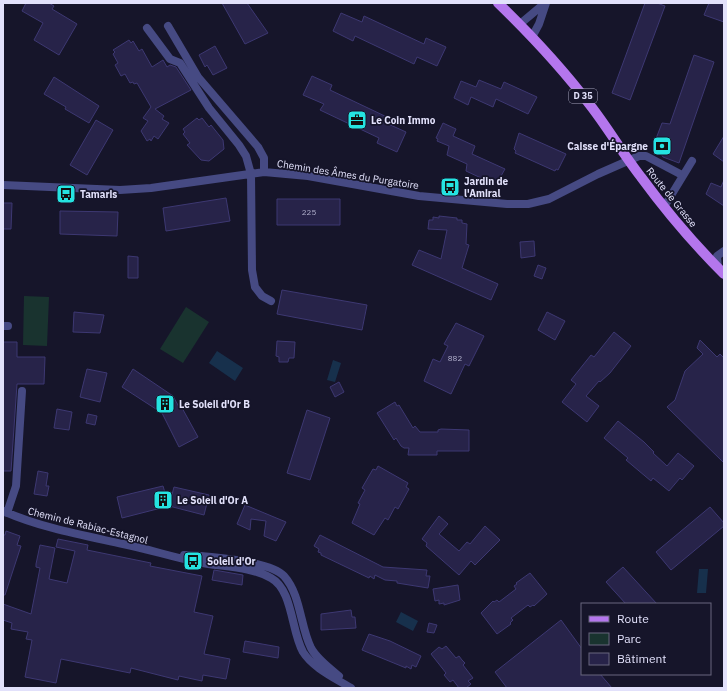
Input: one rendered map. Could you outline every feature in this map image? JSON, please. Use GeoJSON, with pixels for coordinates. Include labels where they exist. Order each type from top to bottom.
{"type":"FeatureCollection","features":[{"type":"Feature","properties":{"kind":"main road","name":"Route de Grasse"},"geometry":{"type":"LineString","coordinates":[[498,3],[532,37],[591,105],[629,160],[664,206],[695,244],[722,270]]}},
{"type":"Feature","properties":{"kind":"street"},"geometry":{"type":"LineString","coordinates":[[520,24],[545,3]]}},
{"type":"Feature","properties":{"kind":"street"},"geometry":{"type":"LineString","coordinates":[[532,37],[539,24],[545,3]]}},
{"type":"Feature","properties":{"kind":"street"},"geometry":{"type":"LineString","coordinates":[[168,26],[198,77],[258,147],[264,158],[264,172]]}},
{"type":"Feature","properties":{"kind":"street"},"geometry":{"type":"LineString","coordinates":[[147,28],[170,59],[180,63],[209,108],[246,156],[251,174],[252,270],[255,286],[262,296],[271,301]]}},
{"type":"Feature","properties":{"kind":"street","name":"Chemin des Âmes du Purgatoire"},"geometry":{"type":"LineString","coordinates":[[3,185],[124,190],[151,188],[264,172],[308,176],[419,196],[507,204],[528,204],[549,200],[611,168],[639,156],[646,156],[682,175]]}},
{"type":"Feature","properties":{"kind":"street"},"geometry":{"type":"LineString","coordinates":[[664,206],[692,161]]}},
{"type":"Feature","properties":{"kind":"street"},"geometry":{"type":"LineString","coordinates":[[722,270],[717,256],[724,251]]}},
{"type":"Feature","properties":{"kind":"street"},"geometry":{"type":"LineString","coordinates":[[5,512],[16,486],[22,392]]}},
{"type":"Feature","properties":{"kind":"street","name":"Chemin de Rabiac-Estagnol"},"geometry":{"type":"LineString","coordinates":[[5,512],[35,524],[196,561],[262,574],[271,578],[279,584],[285,596],[299,643],[307,658],[325,672],[352,688]]}},
{"type":"Feature","properties":{"kind":"street","name":"Chemin de Rabiac-Estagnol"},"geometry":{"type":"LineString","coordinates":[[170,554],[216,558],[266,566],[276,570],[285,577],[292,588],[311,648],[318,658],[352,688]]}},
{"type":"Feature","properties":{"kind":"street"},"geometry":{"type":"LineString","coordinates":[[294,625],[302,623]]}},
{"type":"Feature","properties":{"kind":"green space"},"geometry":{"type":"Polygon","coordinates":[[[24,296],[49,297],[47,346],[23,345],[24,296]]]}},
{"type":"Feature","properties":{"kind":"green space"},"geometry":{"type":"Polygon","coordinates":[[[186,307],[209,322],[183,363],[160,349],[186,307]]]}},
{"type":"Feature","properties":{"kind":"water"},"geometry":{"type":"Polygon","coordinates":[[[217,351],[243,368],[235,381],[209,363],[217,351]]]}},
{"type":"Feature","properties":{"kind":"water"},"geometry":{"type":"Polygon","coordinates":[[[333,360],[341,363],[335,382],[327,380],[333,360]]]}},
{"type":"Feature","properties":{"kind":"water"},"geometry":{"type":"Polygon","coordinates":[[[699,569],[708,569],[706,593],[697,593],[699,569]]]}},
{"type":"Feature","properties":{"kind":"water"},"geometry":{"type":"Polygon","coordinates":[[[401,612],[418,621],[413,631],[396,622],[401,612]]]}},
{"type":"Feature","properties":{"kind":"building"},"geometry":{"type":"Polygon","coordinates":[[[26,3],[49,3],[54,6],[52,9],[77,24],[59,55],[34,40],[43,23],[22,11],[26,3]]]}},
{"type":"Feature","properties":{"kind":"building"},"geometry":{"type":"Polygon","coordinates":[[[222,3],[247,3],[268,33],[245,44],[222,3]]]}},
{"type":"Feature","properties":{"kind":"building"},"geometry":{"type":"Polygon","coordinates":[[[645,3],[657,3],[665,6],[630,100],[612,93],[645,3]]]}},
{"type":"Feature","properties":{"kind":"building"},"geometry":{"type":"Polygon","coordinates":[[[709,3],[724,3],[724,22],[704,15],[709,3]]]}},
{"type":"Feature","properties":{"kind":"building"},"geometry":{"type":"Polygon","coordinates":[[[341,13],[362,22],[364,16],[424,44],[426,38],[446,47],[437,66],[417,57],[414,64],[355,36],[353,41],[333,31],[341,13]]]}},
{"type":"Feature","properties":{"kind":"building"},"geometry":{"type":"Polygon","coordinates":[[[129,40],[131,43],[133,41],[139,51],[142,49],[152,67],[163,60],[167,67],[170,65],[176,67],[191,90],[155,109],[164,116],[162,119],[169,123],[158,139],[154,136],[151,141],[150,139],[147,141],[141,131],[148,121],[143,118],[151,107],[137,83],[130,83],[125,74],[121,76],[115,65],[118,63],[113,54],[115,52],[113,50],[129,40]]]}},
{"type":"Feature","properties":{"kind":"building"},"geometry":{"type":"Polygon","coordinates":[[[215,46],[227,68],[213,75],[207,65],[205,67],[199,55],[215,46]]]}},
{"type":"Feature","properties":{"kind":"building"},"geometry":{"type":"Polygon","coordinates":[[[694,55],[714,62],[679,163],[663,157],[654,144],[662,123],[670,124],[694,55]]]}},
{"type":"Feature","properties":{"kind":"building"},"geometry":{"type":"Polygon","coordinates":[[[312,76],[332,85],[330,90],[389,118],[386,123],[406,132],[397,152],[377,143],[379,138],[320,110],[324,104],[303,95],[312,76]]]}},
{"type":"Feature","properties":{"kind":"building"},"geometry":{"type":"Polygon","coordinates":[[[54,77],[99,106],[89,123],[65,109],[66,107],[44,94],[54,77]]]}},
{"type":"Feature","properties":{"kind":"building"},"geometry":{"type":"Polygon","coordinates":[[[479,80],[501,89],[504,82],[537,97],[528,114],[496,99],[493,107],[471,97],[468,105],[454,98],[461,81],[476,87],[479,80]]]}},
{"type":"Feature","properties":{"kind":"building"},"geometry":{"type":"Polygon","coordinates":[[[197,118],[199,120],[202,118],[209,127],[211,125],[223,140],[224,149],[209,161],[201,160],[187,145],[190,143],[183,134],[185,132],[183,129],[197,118]]]}},
{"type":"Feature","properties":{"kind":"building"},"geometry":{"type":"Polygon","coordinates":[[[96,120],[113,130],[87,175],[70,165],[96,120]]]}},
{"type":"Feature","properties":{"kind":"building"},"geometry":{"type":"Polygon","coordinates":[[[443,123],[456,129],[453,136],[475,146],[472,154],[505,169],[497,183],[495,182],[494,184],[466,171],[467,164],[447,155],[449,146],[437,141],[438,139],[436,138],[443,123]]]}},
{"type":"Feature","properties":{"kind":"building"},"geometry":{"type":"Polygon","coordinates":[[[519,133],[566,154],[558,170],[556,169],[555,171],[515,153],[516,151],[514,149],[519,133]]]}},
{"type":"Feature","properties":{"kind":"building"},"geometry":{"type":"Polygon","coordinates":[[[724,136],[724,162],[713,154],[724,136]]]}},
{"type":"Feature","properties":{"kind":"building"},"geometry":{"type":"Polygon","coordinates":[[[724,180],[724,206],[706,194],[711,183],[721,187],[724,180]]]}},
{"type":"Feature","properties":{"kind":"building"},"geometry":{"type":"Polygon","coordinates":[[[226,198],[230,221],[166,231],[163,208],[226,198]]]}},
{"type":"Feature","properties":{"kind":"building"},"geometry":{"type":"Polygon","coordinates":[[[277,199],[340,199],[340,225],[277,225],[277,199]]]}},
{"type":"Feature","properties":{"kind":"building"},"geometry":{"type":"Polygon","coordinates":[[[3,203],[12,203],[11,229],[3,229],[3,203]]]}},
{"type":"Feature","properties":{"kind":"building"},"geometry":{"type":"Polygon","coordinates":[[[60,211],[118,212],[117,236],[60,234],[60,211]]]}},
{"type":"Feature","properties":{"kind":"building"},"geometry":{"type":"Polygon","coordinates":[[[439,216],[457,218],[457,220],[462,220],[462,223],[467,224],[466,244],[469,245],[462,268],[498,284],[491,300],[412,265],[419,250],[441,259],[447,230],[428,229],[429,220],[433,220],[433,217],[439,218],[439,216]]]}},
{"type":"Feature","properties":{"kind":"building"},"geometry":{"type":"Polygon","coordinates":[[[534,241],[535,256],[521,258],[520,242],[534,241]]]}},
{"type":"Feature","properties":{"kind":"building"},"geometry":{"type":"Polygon","coordinates":[[[128,256],[138,257],[138,278],[128,278],[128,256]]]}},
{"type":"Feature","properties":{"kind":"building"},"geometry":{"type":"Polygon","coordinates":[[[538,265],[546,268],[542,279],[534,276],[538,265]]]}},
{"type":"Feature","properties":{"kind":"building"},"geometry":{"type":"Polygon","coordinates":[[[282,290],[367,305],[362,330],[277,314],[282,290]]]}},
{"type":"Feature","properties":{"kind":"building"},"geometry":{"type":"Polygon","coordinates":[[[74,312],[104,315],[100,333],[73,332],[74,312]]]}},
{"type":"Feature","properties":{"kind":"building"},"geometry":{"type":"Polygon","coordinates":[[[547,312],[565,321],[555,340],[538,330],[547,312]]]}},
{"type":"Feature","properties":{"kind":"building"},"geometry":{"type":"Polygon","coordinates":[[[456,323],[484,336],[469,366],[465,364],[451,394],[424,381],[433,359],[440,362],[448,346],[444,344],[456,323]]]}},
{"type":"Feature","properties":{"kind":"building"},"geometry":{"type":"Polygon","coordinates":[[[614,332],[631,346],[610,373],[600,382],[599,381],[586,396],[599,406],[587,422],[562,402],[576,384],[571,380],[591,355],[594,357],[614,332]]]}},
{"type":"Feature","properties":{"kind":"building"},"geometry":{"type":"Polygon","coordinates":[[[700,340],[717,357],[720,354],[724,358],[724,463],[667,407],[675,400],[685,371],[703,354],[697,348],[700,340]]]}},
{"type":"Feature","properties":{"kind":"building"},"geometry":{"type":"Polygon","coordinates":[[[277,341],[295,342],[294,358],[289,358],[288,362],[279,362],[279,357],[276,356],[277,341]]]}},
{"type":"Feature","properties":{"kind":"building"},"geometry":{"type":"Polygon","coordinates":[[[3,342],[17,342],[17,357],[45,357],[44,384],[17,384],[11,471],[3,471],[3,342]]]}},
{"type":"Feature","properties":{"kind":"building"},"geometry":{"type":"Polygon","coordinates":[[[87,369],[107,373],[100,402],[80,397],[87,369]]]}},
{"type":"Feature","properties":{"kind":"building","name":"Le Soleil d'Or B"},"geometry":{"type":"Polygon","coordinates":[[[133,369],[173,396],[179,407],[181,406],[198,437],[179,447],[162,413],[122,387],[133,369]]]}},
{"type":"Feature","properties":{"kind":"building"},"geometry":{"type":"Polygon","coordinates":[[[339,382],[344,392],[335,397],[330,387],[339,382]]]}},
{"type":"Feature","properties":{"kind":"building"},"geometry":{"type":"Polygon","coordinates":[[[395,402],[397,406],[399,405],[413,428],[415,426],[420,432],[438,432],[438,430],[441,429],[469,430],[469,451],[437,451],[437,455],[408,455],[409,448],[404,448],[401,446],[396,438],[394,440],[377,413],[395,402]]]}},
{"type":"Feature","properties":{"kind":"building"},"geometry":{"type":"Polygon","coordinates":[[[57,409],[72,412],[69,430],[54,428],[57,409]]]}},
{"type":"Feature","properties":{"kind":"building"},"geometry":{"type":"Polygon","coordinates":[[[307,410],[330,418],[310,480],[287,473],[307,410]]]}},
{"type":"Feature","properties":{"kind":"building"},"geometry":{"type":"Polygon","coordinates":[[[88,414],[97,416],[95,425],[86,423],[88,414]]]}},
{"type":"Feature","properties":{"kind":"building"},"geometry":{"type":"Polygon","coordinates":[[[618,421],[644,442],[667,466],[678,453],[694,466],[682,480],[680,478],[669,491],[653,478],[651,481],[626,460],[628,458],[604,438],[618,421]]]}},
{"type":"Feature","properties":{"kind":"building"},"geometry":{"type":"Polygon","coordinates":[[[378,466],[408,483],[406,487],[409,489],[398,509],[395,507],[388,520],[385,518],[374,535],[352,523],[360,504],[358,503],[365,490],[362,488],[373,469],[376,470],[378,466]]]}},
{"type":"Feature","properties":{"kind":"building"},"geometry":{"type":"Polygon","coordinates":[[[38,471],[48,473],[46,486],[49,486],[47,496],[34,494],[38,471]]]}},
{"type":"Feature","properties":{"kind":"building"},"geometry":{"type":"Polygon","coordinates":[[[163,486],[169,506],[122,518],[117,497],[163,486]]]}},
{"type":"Feature","properties":{"kind":"building"},"geometry":{"type":"Polygon","coordinates":[[[174,487],[209,495],[204,515],[169,506],[174,487]]]}},
{"type":"Feature","properties":{"kind":"building"},"geometry":{"type":"Polygon","coordinates":[[[245,505],[286,522],[276,541],[264,536],[266,521],[251,519],[250,530],[237,524],[245,505]]]}},
{"type":"Feature","properties":{"kind":"building"},"geometry":{"type":"Polygon","coordinates":[[[710,507],[724,523],[724,526],[671,570],[656,552],[710,507]]]}},
{"type":"Feature","properties":{"kind":"building"},"geometry":{"type":"Polygon","coordinates":[[[439,516],[448,524],[439,534],[459,551],[467,542],[470,544],[485,526],[500,540],[475,565],[471,561],[459,575],[426,546],[427,543],[422,539],[439,516]]]}},
{"type":"Feature","properties":{"kind":"building"},"geometry":{"type":"Polygon","coordinates":[[[6,531],[20,536],[17,545],[21,546],[5,595],[3,595],[3,535],[5,535],[6,531]]]}},
{"type":"Feature","properties":{"kind":"building"},"geometry":{"type":"Polygon","coordinates":[[[320,535],[383,567],[427,570],[426,576],[430,576],[428,588],[397,583],[397,581],[385,580],[375,575],[374,579],[370,576],[369,578],[321,555],[321,553],[318,552],[319,549],[314,546],[320,535]]]}},
{"type":"Feature","properties":{"kind":"building"},"geometry":{"type":"Polygon","coordinates":[[[58,539],[88,545],[87,550],[151,563],[150,566],[202,576],[194,612],[213,616],[204,654],[230,659],[226,679],[203,675],[202,681],[179,676],[178,680],[131,668],[130,673],[61,659],[56,683],[25,677],[32,640],[26,639],[28,632],[11,629],[12,623],[3,620],[3,604],[31,614],[40,568],[36,567],[36,564],[40,545],[55,548],[49,579],[67,583],[75,551],[56,547],[58,539]]]}},
{"type":"Feature","properties":{"kind":"building"},"geometry":{"type":"Polygon","coordinates":[[[623,567],[656,603],[625,603],[606,582],[623,567]]]}},
{"type":"Feature","properties":{"kind":"building"},"geometry":{"type":"Polygon","coordinates":[[[214,570],[243,575],[242,585],[212,580],[214,570]]]}},
{"type":"Feature","properties":{"kind":"building"},"geometry":{"type":"Polygon","coordinates":[[[530,573],[547,594],[534,606],[533,605],[530,607],[528,605],[511,618],[513,620],[510,623],[511,624],[497,634],[481,613],[493,601],[494,602],[497,600],[499,602],[516,589],[514,586],[517,584],[516,583],[530,573]]]}},
{"type":"Feature","properties":{"kind":"building"},"geometry":{"type":"Polygon","coordinates":[[[458,585],[460,600],[444,605],[444,603],[439,604],[439,600],[435,601],[433,589],[458,585]]]}},
{"type":"Feature","properties":{"kind":"building"},"geometry":{"type":"Polygon","coordinates":[[[351,610],[352,617],[355,617],[356,628],[321,630],[321,614],[351,610]]]}},
{"type":"Feature","properties":{"kind":"building"},"geometry":{"type":"Polygon","coordinates":[[[561,620],[581,648],[581,675],[601,675],[612,688],[507,688],[495,672],[561,620]]]}},
{"type":"Feature","properties":{"kind":"building"},"geometry":{"type":"Polygon","coordinates":[[[429,623],[437,625],[434,633],[427,632],[429,623]]]}},
{"type":"Feature","properties":{"kind":"building"},"geometry":{"type":"Polygon","coordinates":[[[369,634],[390,641],[421,656],[416,667],[412,665],[411,669],[406,666],[406,668],[362,650],[369,634]]]}},
{"type":"Feature","properties":{"kind":"building"},"geometry":{"type":"Polygon","coordinates":[[[245,641],[279,647],[278,658],[243,652],[245,641]]]}},
{"type":"Feature","properties":{"kind":"building"},"geometry":{"type":"Polygon","coordinates":[[[446,646],[456,658],[459,656],[465,663],[463,665],[473,678],[468,681],[471,684],[466,688],[459,688],[453,680],[450,682],[444,675],[446,673],[431,654],[439,647],[442,649],[446,646]]]}},
{"type":"Feature","properties":{"kind":"place","name":"Le Coin Immo"},"geometry":{"type":"Point","coordinates":[357,120]}},
{"type":"Feature","properties":{"kind":"place","name":"Caisse d'Épargne"},"geometry":{"type":"Point","coordinates":[662,146]}},
{"type":"Feature","properties":{"kind":"place","name":"Jardin de l'Amiral"},"geometry":{"type":"Point","coordinates":[450,187]}},
{"type":"Feature","properties":{"kind":"place","name":"Tamaris"},"geometry":{"type":"Point","coordinates":[66,194]}},
{"type":"Feature","properties":{"kind":"place","name":"Le Soleil d'Or B"},"geometry":{"type":"Point","coordinates":[165,404]}},
{"type":"Feature","properties":{"kind":"place","name":"Le Soleil d'Or A"},"geometry":{"type":"Point","coordinates":[163,500]}},
{"type":"Feature","properties":{"kind":"place","name":"Soleil d'Or"},"geometry":{"type":"Point","coordinates":[193,561]}}]}
